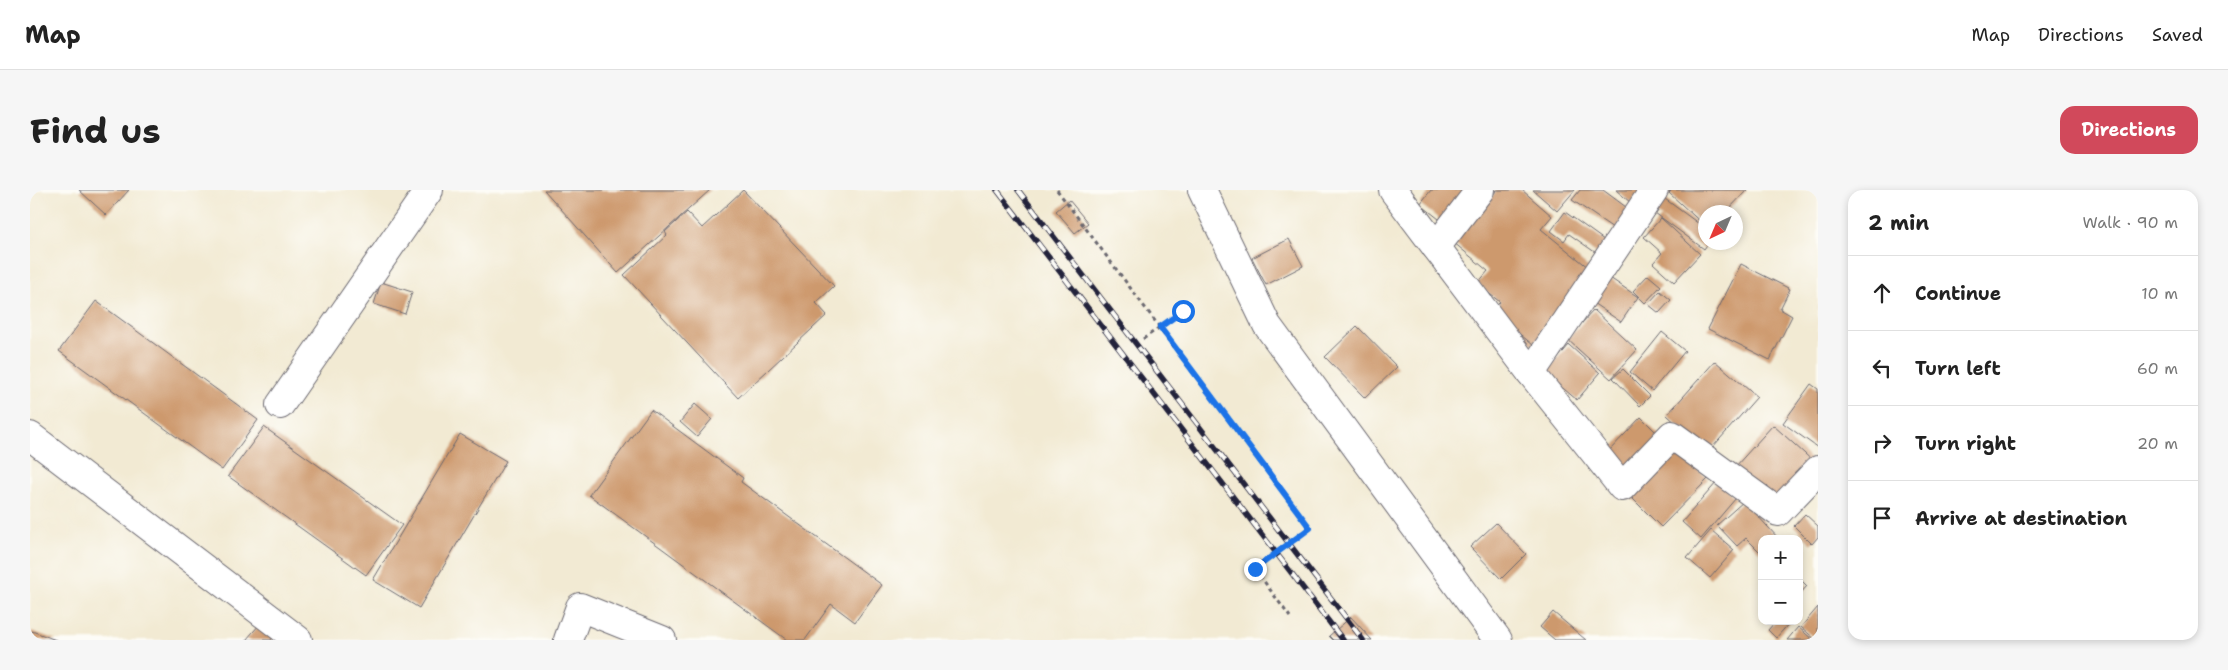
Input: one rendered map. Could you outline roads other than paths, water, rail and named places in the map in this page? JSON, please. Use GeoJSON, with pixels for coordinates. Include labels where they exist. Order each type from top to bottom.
{"type":"FeatureCollection","features":[{"type":"Feature","properties":{"kind":"street"},"geometry":{"type":"LineString","coordinates":[[280,405],[429,190]]}},
{"type":"Feature","properties":{"kind":"street"},"geometry":{"type":"LineString","coordinates":[[1202,190],[1267,324],[1498,640]]}},
{"type":"Feature","properties":{"kind":"street"},"geometry":{"type":"LineString","coordinates":[[1393,190],[1531,373],[1622,486],[1672,435],[1778,512],[1818,470]]}},
{"type":"Feature","properties":{"kind":"street"},"geometry":{"type":"LineString","coordinates":[[1436,247],[1480,190]]}},
{"type":"Feature","properties":{"kind":"street"},"geometry":{"type":"LineString","coordinates":[[1531,373],[1654,190]]}},
{"type":"Feature","properties":{"kind":"street"},"geometry":{"type":"LineString","coordinates":[[30,436],[298,640]]}},
{"type":"Feature","properties":{"kind":"street"},"geometry":{"type":"LineString","coordinates":[[568,640],[580,607],[662,640]]}},
{"type":"Feature","properties":{"kind":"railway"},"geometry":{"type":"LineString","coordinates":[[997,190],[1343,640]]}},
{"type":"Feature","properties":{"kind":"railway"},"geometry":{"type":"LineString","coordinates":[[1018,190],[1363,640]]}}]}
